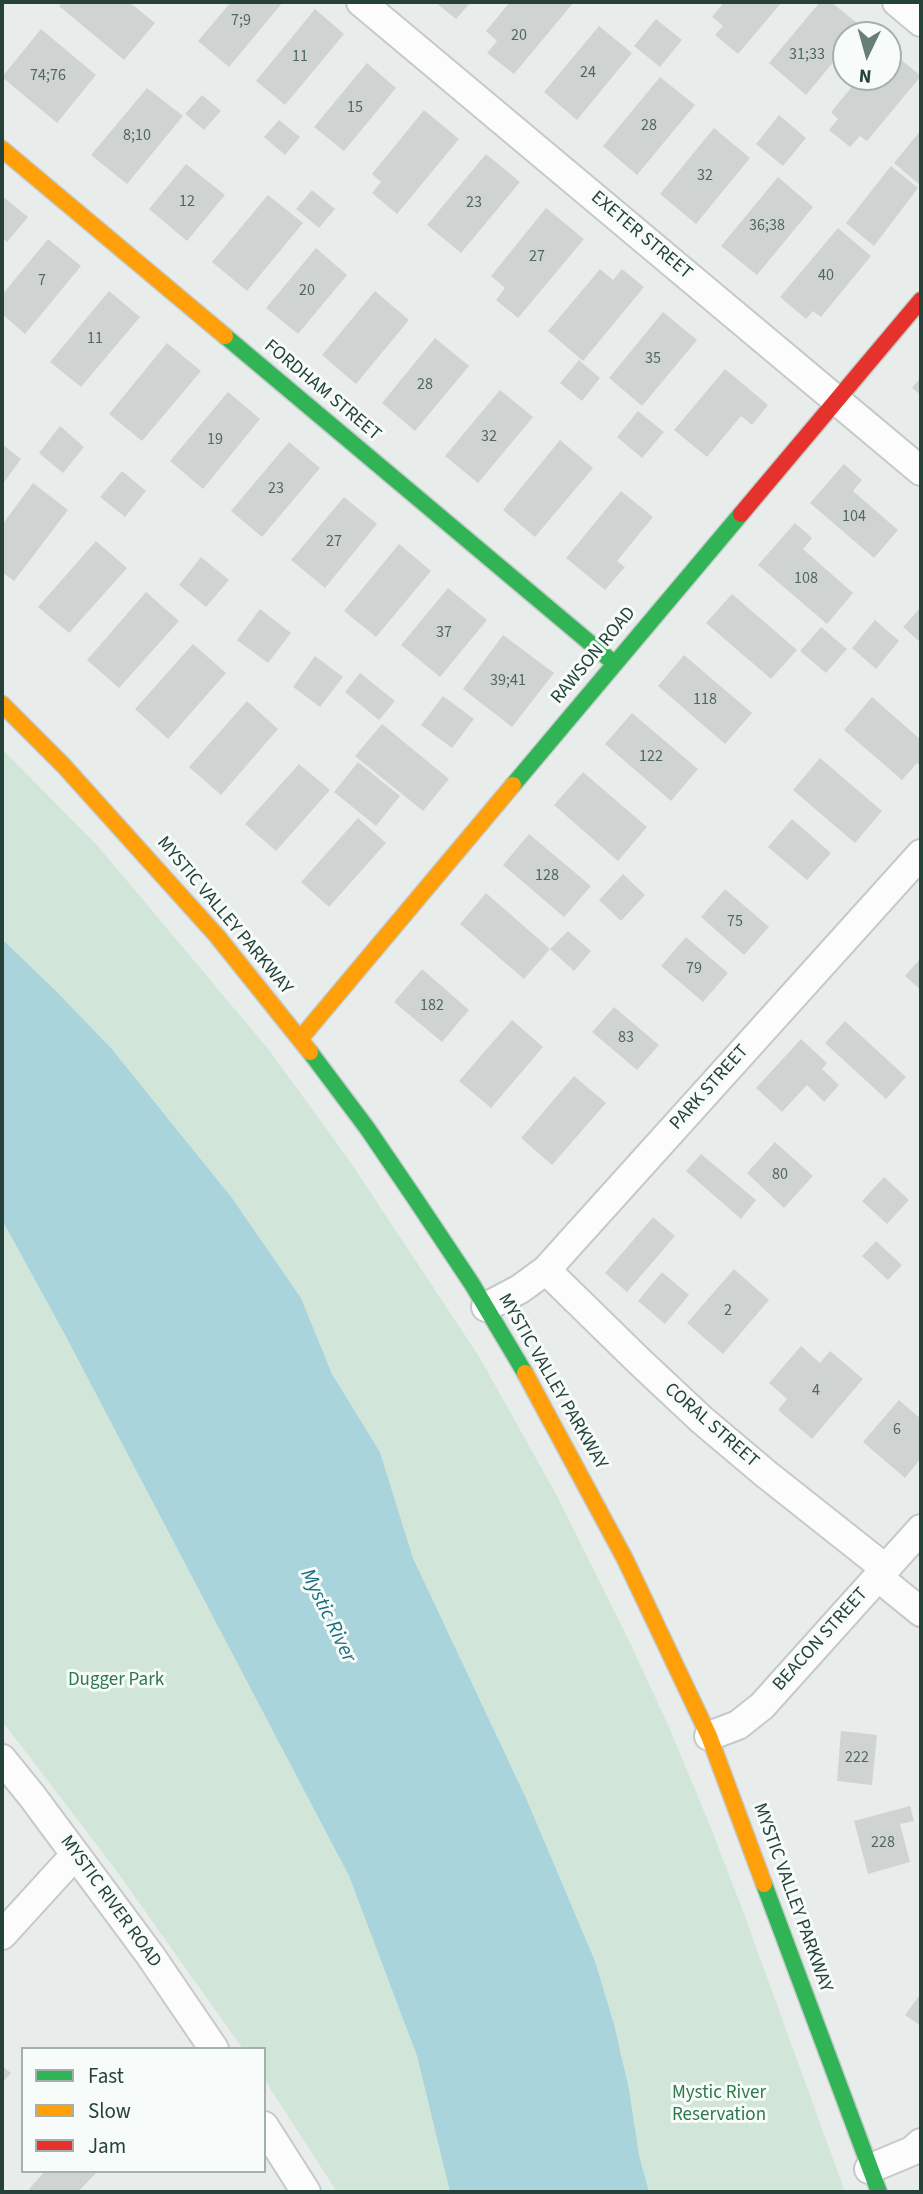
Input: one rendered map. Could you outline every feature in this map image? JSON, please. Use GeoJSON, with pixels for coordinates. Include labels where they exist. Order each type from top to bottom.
{"type":"FeatureCollection","features":[{"type":"Feature","properties":{"kind":"street","name":"EXETER STREET"},"geometry":{"type":"LineString","coordinates":[[361,2],[921,471]]}},
{"type":"Feature","properties":{"kind":"street"},"geometry":{"type":"LineString","coordinates":[[897,2],[921,22]]}},
{"type":"Feature","properties":{"kind":"street","name":"FORDHAM STREET"},"geometry":{"type":"LineString","coordinates":[[2,149],[615,664]]}},
{"type":"Feature","properties":{"kind":"street","name":"RAWSON ROAD"},"geometry":{"type":"LineString","coordinates":[[300,1039],[921,300]]}},
{"type":"Feature","properties":{"kind":"street","name":"MYSTIC VALLEY PARKWAY"},"geometry":{"type":"LineString","coordinates":[[2,704],[63,765],[217,936],[300,1039],[374,1138],[486,1307],[589,1488],[709,1736],[874,2181]]}},
{"type":"Feature","properties":{"kind":"street","name":"PARK STREET"},"geometry":{"type":"LineString","coordinates":[[486,1307],[520,1289],[546,1270],[921,854]]}},
{"type":"Feature","properties":{"kind":"street","name":"CORAL STREET"},"geometry":{"type":"LineString","coordinates":[[546,1270],[702,1420],[882,1573],[921,1612]]}},
{"type":"Feature","properties":{"kind":"street","name":"BEACON STREET"},"geometry":{"type":"LineString","coordinates":[[709,1736],[738,1725],[762,1706],[921,1529]]}},
{"type":"Feature","properties":{"kind":"street","name":"MYSTIC RIVER ROAD"},"geometry":{"type":"LineString","coordinates":[[2,1759],[150,1955],[213,2047]]}},
{"type":"Feature","properties":{"kind":"street"},"geometry":{"type":"LineString","coordinates":[[2,1935],[75,1855]]}},
{"type":"Feature","properties":{"kind":"street"},"geometry":{"type":"LineString","coordinates":[[266,2129],[306,2192]]}},
{"type":"Feature","properties":{"kind":"street"},"geometry":{"type":"LineString","coordinates":[[874,2181],[921,2143]]}},
{"type":"Feature","properties":{"kind":"green space","name":"Mystic River Reservation"},"geometry":{"type":"Polygon","coordinates":[[[2,749],[97,845],[269,1050],[349,1160],[480,1358],[557,1496],[669,1727],[744,1914],[845,2192],[649,2192],[639,2155],[629,2089],[614,2024],[595,1961],[526,1798],[413,1558],[380,1452],[332,1374],[301,1298],[232,1198],[111,1048],[2,939],[2,749]]]}},
{"type":"Feature","properties":{"kind":"green space","name":"Dugger Park"},"geometry":{"type":"Polygon","coordinates":[[[2,1220],[349,1876],[417,2056],[450,2192],[337,2192],[266,2082],[266,2047],[242,2047],[113,1866],[2,1721],[2,1220]]]}},
{"type":"Feature","properties":{"kind":"water","name":"Mystic River"},"geometry":{"type":"Polygon","coordinates":[[[2,939],[111,1048],[232,1198],[301,1298],[332,1374],[380,1452],[413,1558],[526,1798],[595,1961],[614,2024],[629,2089],[639,2155],[649,2192],[450,2192],[417,2056],[349,1876],[2,1220],[2,939]]]}},
{"type":"Feature","properties":{"kind":"building"},"geometry":{"type":"Polygon","coordinates":[[[62,2],[129,2],[155,23],[124,60],[59,6],[62,2]]]}},
{"type":"Feature","properties":{"kind":"building"},"geometry":{"type":"Polygon","coordinates":[[[231,2],[283,2],[229,67],[198,41],[231,2]]]}},
{"type":"Feature","properties":{"kind":"building"},"geometry":{"type":"Polygon","coordinates":[[[435,2],[471,2],[456,19],[435,2]]]}},
{"type":"Feature","properties":{"kind":"building"},"geometry":{"type":"Polygon","coordinates":[[[510,2],[574,2],[514,74],[487,53],[497,41],[486,31],[510,2]]]}},
{"type":"Feature","properties":{"kind":"building"},"geometry":{"type":"Polygon","coordinates":[[[724,2],[782,2],[738,54],[715,35],[723,26],[712,17],[724,2]]]}},
{"type":"Feature","properties":{"kind":"building"},"geometry":{"type":"Polygon","coordinates":[[[820,2],[831,2],[855,21],[832,21],[832,64],[806,95],[769,63],[820,2]]]}},
{"type":"Feature","properties":{"kind":"building"},"geometry":{"type":"Polygon","coordinates":[[[315,9],[344,34],[285,105],[256,81],[315,9]]]}},
{"type":"Feature","properties":{"kind":"building"},"geometry":{"type":"Polygon","coordinates":[[[656,19],[682,40],[660,67],[634,46],[656,19]]]}},
{"type":"Feature","properties":{"kind":"building"},"geometry":{"type":"Polygon","coordinates":[[[599,26],[632,53],[577,120],[544,92],[599,26]]]}},
{"type":"Feature","properties":{"kind":"building"},"geometry":{"type":"Polygon","coordinates":[[[41,29],[96,75],[57,123],[2,77],[41,29]]]}},
{"type":"Feature","properties":{"kind":"building"},"geometry":{"type":"Polygon","coordinates":[[[902,60],[921,76],[867,141],[860,136],[850,147],[829,130],[838,119],[831,112],[848,91],[902,91],[902,60]]]}},
{"type":"Feature","properties":{"kind":"building"},"geometry":{"type":"Polygon","coordinates":[[[367,63],[396,88],[344,151],[314,127],[367,63]]]}},
{"type":"Feature","properties":{"kind":"building"},"geometry":{"type":"Polygon","coordinates":[[[660,77],[695,105],[637,175],[603,146],[660,77]]]}},
{"type":"Feature","properties":{"kind":"building"},"geometry":{"type":"Polygon","coordinates":[[[147,88],[183,116],[127,184],[91,155],[147,88]]]}},
{"type":"Feature","properties":{"kind":"building"},"geometry":{"type":"Polygon","coordinates":[[[202,95],[221,111],[204,130],[185,114],[202,95]]]}},
{"type":"Feature","properties":{"kind":"building"},"geometry":{"type":"Polygon","coordinates":[[[424,110],[459,139],[397,214],[372,193],[381,182],[372,174],[424,110]]]}},
{"type":"Feature","properties":{"kind":"building"},"geometry":{"type":"Polygon","coordinates":[[[779,115],[806,138],[783,166],[756,144],[779,115]]]}},
{"type":"Feature","properties":{"kind":"building"},"geometry":{"type":"Polygon","coordinates":[[[279,120],[300,137],[285,155],[264,137],[279,120]]]}},
{"type":"Feature","properties":{"kind":"building"},"geometry":{"type":"Polygon","coordinates":[[[714,128],[750,158],[696,224],[660,194],[714,128]]]}},
{"type":"Feature","properties":{"kind":"building"},"geometry":{"type":"Polygon","coordinates":[[[921,130],[921,186],[894,163],[921,130]]]}},
{"type":"Feature","properties":{"kind":"building"},"geometry":{"type":"Polygon","coordinates":[[[486,154],[520,182],[461,253],[427,225],[486,154]]]}},
{"type":"Feature","properties":{"kind":"building"},"geometry":{"type":"Polygon","coordinates":[[[186,164],[225,195],[187,241],[149,209],[186,164]]]}},
{"type":"Feature","properties":{"kind":"building"},"geometry":{"type":"Polygon","coordinates":[[[891,166],[918,188],[874,246],[846,223],[891,166]]]}},
{"type":"Feature","properties":{"kind":"building"},"geometry":{"type":"Polygon","coordinates":[[[778,177],[813,207],[757,275],[721,246],[778,177]]]}},
{"type":"Feature","properties":{"kind":"building"},"geometry":{"type":"Polygon","coordinates":[[[312,190],[335,209],[319,228],[296,209],[312,190]]]}},
{"type":"Feature","properties":{"kind":"building"},"geometry":{"type":"Polygon","coordinates":[[[268,195],[303,223],[247,291],[212,262],[268,195]]]}},
{"type":"Feature","properties":{"kind":"building"},"geometry":{"type":"Polygon","coordinates":[[[2,196],[28,217],[7,242],[2,237],[2,196]]]}},
{"type":"Feature","properties":{"kind":"building"},"geometry":{"type":"Polygon","coordinates":[[[546,208],[584,239],[518,318],[496,300],[505,288],[491,276],[546,208]]]}},
{"type":"Feature","properties":{"kind":"building"},"geometry":{"type":"Polygon","coordinates":[[[838,228],[871,256],[821,317],[813,311],[806,319],[780,297],[838,228]]]}},
{"type":"Feature","properties":{"kind":"building"},"geometry":{"type":"Polygon","coordinates":[[[48,239],[81,266],[25,334],[2,314],[2,295],[48,239]]]}},
{"type":"Feature","properties":{"kind":"building"},"geometry":{"type":"Polygon","coordinates":[[[316,248],[347,275],[298,334],[266,308],[316,248]]]}},
{"type":"Feature","properties":{"kind":"building"},"geometry":{"type":"Polygon","coordinates":[[[600,269],[613,280],[622,269],[644,287],[583,361],[548,331],[600,269]]]}},
{"type":"Feature","properties":{"kind":"building"},"geometry":{"type":"Polygon","coordinates":[[[109,291],[140,317],[81,387],[50,362],[109,291]]]}},
{"type":"Feature","properties":{"kind":"building"},"geometry":{"type":"Polygon","coordinates":[[[375,291],[409,320],[356,384],[322,355],[375,291]]]}},
{"type":"Feature","properties":{"kind":"building"},"geometry":{"type":"Polygon","coordinates":[[[663,312],[697,340],[642,406],[609,378],[663,312]]]}},
{"type":"Feature","properties":{"kind":"building"},"geometry":{"type":"Polygon","coordinates":[[[435,338],[469,366],[415,431],[382,403],[435,338]]]}},
{"type":"Feature","properties":{"kind":"building"},"geometry":{"type":"Polygon","coordinates":[[[167,343],[201,371],[142,441],[109,414],[167,343]]]}},
{"type":"Feature","properties":{"kind":"building"},"geometry":{"type":"Polygon","coordinates":[[[579,360],[600,378],[582,401],[560,383],[579,360]]]}},
{"type":"Feature","properties":{"kind":"building"},"geometry":{"type":"Polygon","coordinates":[[[725,369],[768,405],[752,425],[741,416],[707,457],[674,430],[725,369]]]}},
{"type":"Feature","properties":{"kind":"building"},"geometry":{"type":"Polygon","coordinates":[[[921,377],[921,395],[912,388],[921,377]]]}},
{"type":"Feature","properties":{"kind":"building"},"geometry":{"type":"Polygon","coordinates":[[[500,390],[533,417],[478,483],[445,456],[500,390]]]}},
{"type":"Feature","properties":{"kind":"building"},"geometry":{"type":"Polygon","coordinates":[[[228,392],[260,419],[203,489],[170,461],[228,392]]]}},
{"type":"Feature","properties":{"kind":"building"},"geometry":{"type":"Polygon","coordinates":[[[638,411],[664,432],[642,458],[617,437],[638,411]]]}},
{"type":"Feature","properties":{"kind":"building"},"geometry":{"type":"Polygon","coordinates":[[[60,426],[84,447],[63,473],[39,453],[60,426]]]}},
{"type":"Feature","properties":{"kind":"building"},"geometry":{"type":"Polygon","coordinates":[[[560,440],[593,468],[535,537],[503,510],[560,440]]]}},
{"type":"Feature","properties":{"kind":"building"},"geometry":{"type":"Polygon","coordinates":[[[289,442],[320,468],[262,537],[231,511],[289,442]]]}},
{"type":"Feature","properties":{"kind":"building"},"geometry":{"type":"Polygon","coordinates":[[[2,444],[21,459],[2,485],[2,444]]]}},
{"type":"Feature","properties":{"kind":"building"},"geometry":{"type":"Polygon","coordinates":[[[844,464],[862,480],[853,491],[898,530],[874,558],[810,503],[844,464]]]}},
{"type":"Feature","properties":{"kind":"building"},"geometry":{"type":"Polygon","coordinates":[[[122,471],[146,491],[125,517],[100,497],[122,471]]]}},
{"type":"Feature","properties":{"kind":"building"},"geometry":{"type":"Polygon","coordinates":[[[33,483],[68,510],[14,581],[2,572],[2,525],[33,483]]]}},
{"type":"Feature","properties":{"kind":"building"},"geometry":{"type":"Polygon","coordinates":[[[621,491],[653,517],[617,561],[625,567],[605,590],[566,558],[621,491]]]}},
{"type":"Feature","properties":{"kind":"building"},"geometry":{"type":"Polygon","coordinates":[[[344,497],[377,524],[325,588],[291,560],[344,497]]]}},
{"type":"Feature","properties":{"kind":"building"},"geometry":{"type":"Polygon","coordinates":[[[795,523],[812,538],[803,549],[853,593],[827,624],[758,565],[795,523]]]}},
{"type":"Feature","properties":{"kind":"building"},"geometry":{"type":"Polygon","coordinates":[[[96,541],[127,568],[69,633],[38,607],[96,541]]]}},
{"type":"Feature","properties":{"kind":"building"},"geometry":{"type":"Polygon","coordinates":[[[399,544],[431,571],[376,637],[344,611],[399,544]]]}},
{"type":"Feature","properties":{"kind":"building"},"geometry":{"type":"Polygon","coordinates":[[[201,557],[229,580],[206,607],[179,585],[201,557]]]}},
{"type":"Feature","properties":{"kind":"building"},"geometry":{"type":"Polygon","coordinates":[[[448,588],[487,620],[440,677],[401,645],[448,588]]]}},
{"type":"Feature","properties":{"kind":"building"},"geometry":{"type":"Polygon","coordinates":[[[146,592],[179,621],[119,688],[87,660],[146,592]]]}},
{"type":"Feature","properties":{"kind":"building"},"geometry":{"type":"Polygon","coordinates":[[[732,594],[797,650],[771,679],[706,623],[732,594]]]}},
{"type":"Feature","properties":{"kind":"building"},"geometry":{"type":"Polygon","coordinates":[[[921,607],[921,643],[903,627],[921,607]]]}},
{"type":"Feature","properties":{"kind":"building"},"geometry":{"type":"Polygon","coordinates":[[[260,609],[291,633],[268,663],[237,640],[260,609]]]}},
{"type":"Feature","properties":{"kind":"building"},"geometry":{"type":"Polygon","coordinates":[[[875,620],[899,641],[876,669],[852,648],[875,620]]]}},
{"type":"Feature","properties":{"kind":"building"},"geometry":{"type":"Polygon","coordinates":[[[821,627],[847,649],[826,673],[800,651],[821,627]]]}},
{"type":"Feature","properties":{"kind":"building"},"geometry":{"type":"Polygon","coordinates":[[[503,635],[554,673],[512,727],[463,689],[503,635]]]}},
{"type":"Feature","properties":{"kind":"building"},"geometry":{"type":"Polygon","coordinates":[[[193,644],[226,673],[168,739],[135,709],[193,644]]]}},
{"type":"Feature","properties":{"kind":"building"},"geometry":{"type":"Polygon","coordinates":[[[684,655],[752,713],[725,744],[658,686],[684,655]]]}},
{"type":"Feature","properties":{"kind":"building"},"geometry":{"type":"Polygon","coordinates":[[[315,656],[343,677],[320,707],[293,687],[315,656]]]}},
{"type":"Feature","properties":{"kind":"building"},"geometry":{"type":"Polygon","coordinates":[[[360,673],[395,701],[379,720],[345,692],[360,673]]]}},
{"type":"Feature","properties":{"kind":"building"},"geometry":{"type":"Polygon","coordinates":[[[443,696],[474,719],[452,748],[421,725],[443,696]]]}},
{"type":"Feature","properties":{"kind":"building"},"geometry":{"type":"Polygon","coordinates":[[[872,697],[921,740],[921,767],[917,763],[902,780],[844,730],[872,697]]]}},
{"type":"Feature","properties":{"kind":"building"},"geometry":{"type":"Polygon","coordinates":[[[247,701],[278,729],[221,795],[189,767],[247,701]]]}},
{"type":"Feature","properties":{"kind":"building"},"geometry":{"type":"Polygon","coordinates":[[[632,713],[698,769],[671,801],[605,744],[632,713]]]}},
{"type":"Feature","properties":{"kind":"building"},"geometry":{"type":"Polygon","coordinates":[[[382,724],[449,779],[423,811],[355,756],[382,724]]]}},
{"type":"Feature","properties":{"kind":"building"},"geometry":{"type":"Polygon","coordinates":[[[820,758],[882,811],[855,843],[793,790],[820,758]]]}},
{"type":"Feature","properties":{"kind":"building"},"geometry":{"type":"Polygon","coordinates":[[[358,762],[400,796],[376,826],[334,792],[358,762]]]}},
{"type":"Feature","properties":{"kind":"building"},"geometry":{"type":"Polygon","coordinates":[[[299,764],[330,790],[276,851],[245,824],[299,764]]]}},
{"type":"Feature","properties":{"kind":"building"},"geometry":{"type":"Polygon","coordinates":[[[583,772],[647,827],[618,861],[554,805],[583,772]]]}},
{"type":"Feature","properties":{"kind":"building"},"geometry":{"type":"Polygon","coordinates":[[[358,818],[386,843],[329,907],[301,882],[358,818]]]}},
{"type":"Feature","properties":{"kind":"building"},"geometry":{"type":"Polygon","coordinates":[[[792,819],[831,853],[807,880],[768,847],[792,819]]]}},
{"type":"Feature","properties":{"kind":"building"},"geometry":{"type":"Polygon","coordinates":[[[529,834],[591,886],[564,917],[503,865],[529,834]]]}},
{"type":"Feature","properties":{"kind":"building"},"geometry":{"type":"Polygon","coordinates":[[[623,874],[645,895],[621,921],[599,900],[623,874]]]}},
{"type":"Feature","properties":{"kind":"building"},"geometry":{"type":"Polygon","coordinates":[[[725,889],[769,927],[744,955],[701,917],[725,889]]]}},
{"type":"Feature","properties":{"kind":"building"},"geometry":{"type":"Polygon","coordinates":[[[486,893],[550,949],[524,979],[460,924],[486,893]]]}},
{"type":"Feature","properties":{"kind":"building"},"geometry":{"type":"Polygon","coordinates":[[[568,931],[591,951],[574,971],[550,949],[568,931]]]}},
{"type":"Feature","properties":{"kind":"building"},"geometry":{"type":"Polygon","coordinates":[[[686,937],[728,973],[703,1002],[661,966],[686,937]]]}},
{"type":"Feature","properties":{"kind":"building"},"geometry":{"type":"Polygon","coordinates":[[[921,958],[921,990],[905,976],[921,958]]]}},
{"type":"Feature","properties":{"kind":"building"},"geometry":{"type":"Polygon","coordinates":[[[422,969],[469,1010],[442,1042],[394,1002],[422,969]]]}},
{"type":"Feature","properties":{"kind":"building"},"geometry":{"type":"Polygon","coordinates":[[[614,1007],[659,1045],[637,1070],[592,1032],[614,1007]]]}},
{"type":"Feature","properties":{"kind":"building"},"geometry":{"type":"Polygon","coordinates":[[[512,1020],[543,1047],[491,1108],[459,1081],[512,1020]]]}},
{"type":"Feature","properties":{"kind":"building"},"geometry":{"type":"Polygon","coordinates":[[[845,1021],[906,1077],[886,1099],[825,1043],[845,1021]]]}},
{"type":"Feature","properties":{"kind":"building"},"geometry":{"type":"Polygon","coordinates":[[[801,1039],[827,1063],[822,1069],[839,1085],[824,1102],[807,1085],[782,1112],[756,1088],[801,1039]]]}},
{"type":"Feature","properties":{"kind":"building"},"geometry":{"type":"Polygon","coordinates":[[[574,1076],[606,1103],[552,1165],[521,1138],[574,1076]]]}},
{"type":"Feature","properties":{"kind":"building"},"geometry":{"type":"Polygon","coordinates":[[[775,1142],[813,1176],[784,1208],[747,1173],[775,1142]]]}},
{"type":"Feature","properties":{"kind":"building"},"geometry":{"type":"Polygon","coordinates":[[[701,1154],[756,1200],[741,1219],[686,1171],[701,1154]]]}},
{"type":"Feature","properties":{"kind":"building"},"geometry":{"type":"Polygon","coordinates":[[[884,1177],[909,1200],[887,1224],[862,1201],[884,1177]]]}},
{"type":"Feature","properties":{"kind":"building"},"geometry":{"type":"Polygon","coordinates":[[[653,1217],[675,1236],[627,1292],[605,1273],[653,1217]]]}},
{"type":"Feature","properties":{"kind":"building"},"geometry":{"type":"Polygon","coordinates":[[[876,1241],[902,1265],[888,1280],[862,1256],[876,1241]]]}},
{"type":"Feature","properties":{"kind":"building"},"geometry":{"type":"Polygon","coordinates":[[[734,1269],[769,1300],[723,1354],[687,1323],[734,1269]]]}},
{"type":"Feature","properties":{"kind":"building"},"geometry":{"type":"Polygon","coordinates":[[[662,1272],[689,1295],[665,1324],[638,1301],[662,1272]]]}},
{"type":"Feature","properties":{"kind":"building"},"geometry":{"type":"Polygon","coordinates":[[[801,1346],[820,1363],[830,1351],[863,1379],[812,1439],[778,1410],[787,1399],[769,1383],[801,1346]]]}},
{"type":"Feature","properties":{"kind":"building"},"geometry":{"type":"Polygon","coordinates":[[[899,1400],[921,1419],[921,1458],[905,1478],[863,1442],[899,1400]]]}},
{"type":"Feature","properties":{"kind":"building"},"geometry":{"type":"Polygon","coordinates":[[[841,1731],[877,1735],[872,1785],[837,1781],[841,1731]]]}},
{"type":"Feature","properties":{"kind":"building"},"geometry":{"type":"Polygon","coordinates":[[[910,1806],[914,1821],[900,1824],[910,1862],[868,1874],[854,1821],[910,1806]]]}},
{"type":"Feature","properties":{"kind":"building"},"geometry":{"type":"Polygon","coordinates":[[[921,1993],[921,2026],[905,2015],[921,1993]]]}},
{"type":"Feature","properties":{"kind":"building"},"geometry":{"type":"Polygon","coordinates":[[[2,2066],[11,2073],[2,2083],[2,2066]]]}},
{"type":"Feature","properties":{"kind":"building"},"geometry":{"type":"Polygon","coordinates":[[[43,2173],[96,2173],[78,2192],[32,2192],[29,2189],[43,2173]]]}},
{"type":"Feature","properties":{"kind":"traffic: fast"},"geometry":{"type":"LineString","coordinates":[[225,336],[615,664]]}},
{"type":"Feature","properties":{"kind":"traffic: fast"},"geometry":{"type":"LineString","coordinates":[[513,785],[741,514]]}},
{"type":"Feature","properties":{"kind":"traffic: fast"},"geometry":{"type":"LineString","coordinates":[[310,1052],[416,1200],[472,1284],[525,1373]]}},
{"type":"Feature","properties":{"kind":"traffic: fast"},"geometry":{"type":"LineString","coordinates":[[764,1884],[879,2192]]}},
{"type":"Feature","properties":{"kind":"traffic: slow"},"geometry":{"type":"LineString","coordinates":[[2,149],[225,336]]}},
{"type":"Feature","properties":{"kind":"traffic: slow"},"geometry":{"type":"LineString","coordinates":[[2,704],[63,765],[217,936],[310,1052]]}},
{"type":"Feature","properties":{"kind":"traffic: slow"},"geometry":{"type":"LineString","coordinates":[[300,1039],[513,785]]}},
{"type":"Feature","properties":{"kind":"traffic: slow"},"geometry":{"type":"LineString","coordinates":[[525,1373],[625,1559],[709,1736],[764,1884]]}},
{"type":"Feature","properties":{"kind":"traffic: jam"},"geometry":{"type":"LineString","coordinates":[[741,514],[921,300]]}}]}
